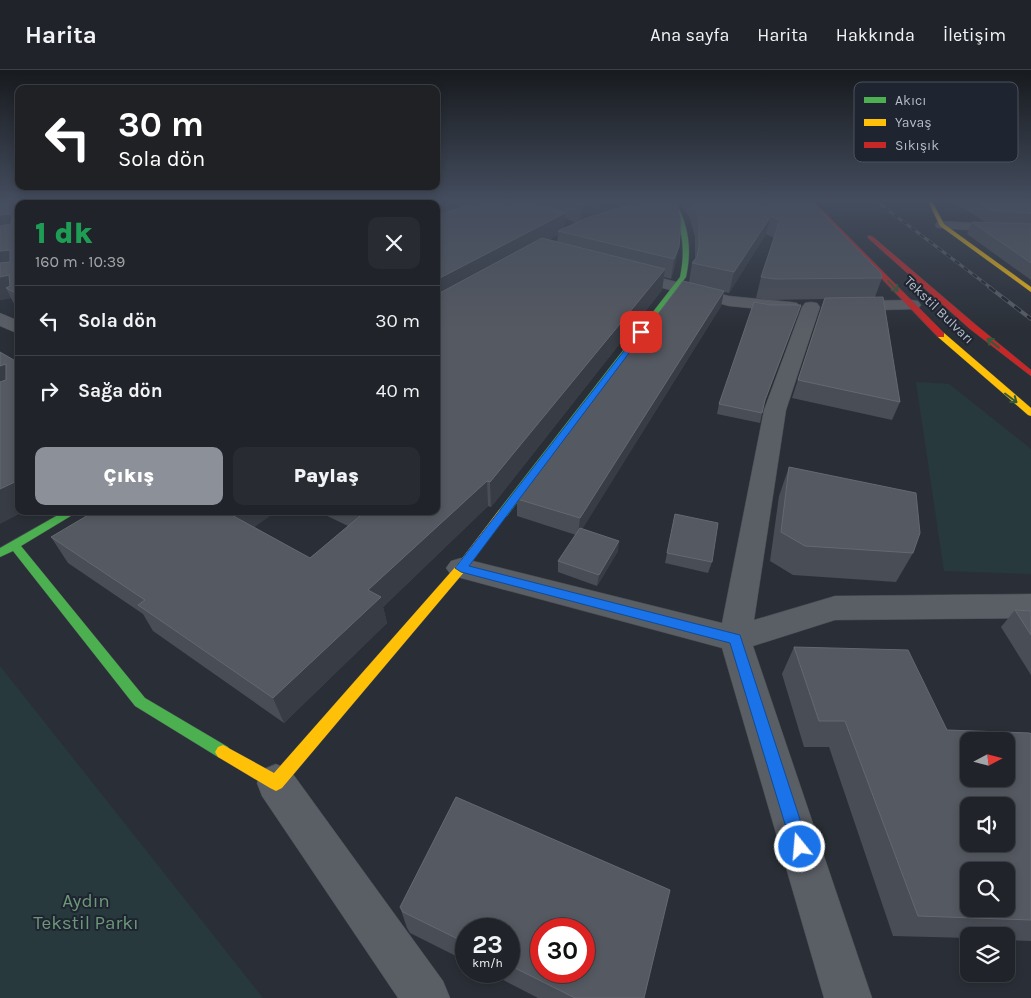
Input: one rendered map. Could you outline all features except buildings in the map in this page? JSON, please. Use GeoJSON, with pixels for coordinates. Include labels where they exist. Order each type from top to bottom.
{"type":"FeatureCollection","features":[{"type":"Feature","properties":{"kind":"street"},"geometry":{"type":"LineString","coordinates":[[276,783],[461,568],[549,450],[676,287],[683,277],[689,255],[688,244]]}},
{"type":"Feature","properties":{"kind":"street","name":"Tekstil Bulvarı"},"geometry":{"type":"LineString","coordinates":[[852,244],[912,305],[1001,390],[1031,413]]}},
{"type":"Feature","properties":{"kind":"street","name":"Tekstil Bulvarı"},"geometry":{"type":"LineString","coordinates":[[879,244],[930,290],[1031,374]]}},
{"type":"Feature","properties":{"kind":"street"},"geometry":{"type":"LineString","coordinates":[[968,244],[1031,290]]}},
{"type":"Feature","properties":{"kind":"street"},"geometry":{"type":"LineString","coordinates":[[612,270],[722,299],[769,307],[912,305]]}},
{"type":"Feature","properties":{"kind":"street"},"geometry":{"type":"LineString","coordinates":[[811,307],[775,410],[735,639],[848,998]]}},
{"type":"Feature","properties":{"kind":"street"},"geometry":{"type":"LineString","coordinates":[[3,310],[15,324]]}},
{"type":"Feature","properties":{"kind":"street"},"geometry":{"type":"LineString","coordinates":[[0,553],[67,515]]}},
{"type":"Feature","properties":{"kind":"street"},"geometry":{"type":"LineString","coordinates":[[14,545],[140,702],[276,783],[426,998]]}},
{"type":"Feature","properties":{"kind":"street"},"geometry":{"type":"LineString","coordinates":[[461,568],[735,639],[835,608],[1031,606]]}},
{"type":"Feature","properties":{"kind":"green space"},"geometry":{"type":"Polygon","coordinates":[[[916,382],[949,384],[1031,449],[1031,574],[944,571],[916,382]]]}},
{"type":"Feature","properties":{"kind":"green space","name":"Aydın Tekstil Parkı"},"geometry":{"type":"Polygon","coordinates":[[[0,666],[263,998],[0,998],[0,666]]]}},
{"type":"Feature","properties":{"kind":"railway"},"geometry":{"type":"LineString","coordinates":[[933,244],[991,288]]}},
{"type":"Feature","properties":{"kind":"railway"},"geometry":{"type":"LineString","coordinates":[[989,287],[1031,319]]}},
{"type":"Feature","properties":{"kind":"traffic: fast"},"geometry":{"type":"LineString","coordinates":[[503,513],[683,277],[687,244]]}},
{"type":"Feature","properties":{"kind":"traffic: fast"},"geometry":{"type":"LineString","coordinates":[[0,553],[67,515]]}},
{"type":"Feature","properties":{"kind":"traffic: fast"},"geometry":{"type":"LineString","coordinates":[[14,545],[140,702],[223,752]]}},
{"type":"Feature","properties":{"kind":"traffic: slow"},"geometry":{"type":"LineString","coordinates":[[968,244],[1031,290]]}},
{"type":"Feature","properties":{"kind":"traffic: slow"},"geometry":{"type":"LineString","coordinates":[[941,335],[1031,413]]}},
{"type":"Feature","properties":{"kind":"traffic: slow"},"geometry":{"type":"LineString","coordinates":[[223,752],[276,783],[461,568],[503,513]]}},
{"type":"Feature","properties":{"kind":"traffic: jam"},"geometry":{"type":"LineString","coordinates":[[852,244],[941,335]]}},
{"type":"Feature","properties":{"kind":"traffic: jam"},"geometry":{"type":"LineString","coordinates":[[878,244],[973,327],[1031,374]]}},
{"type":"Feature","properties":{"kind":"route"},"geometry":{"type":"LineString","coordinates":[[641,332],[549,450],[461,568],[735,639],[800,847]]}}]}
